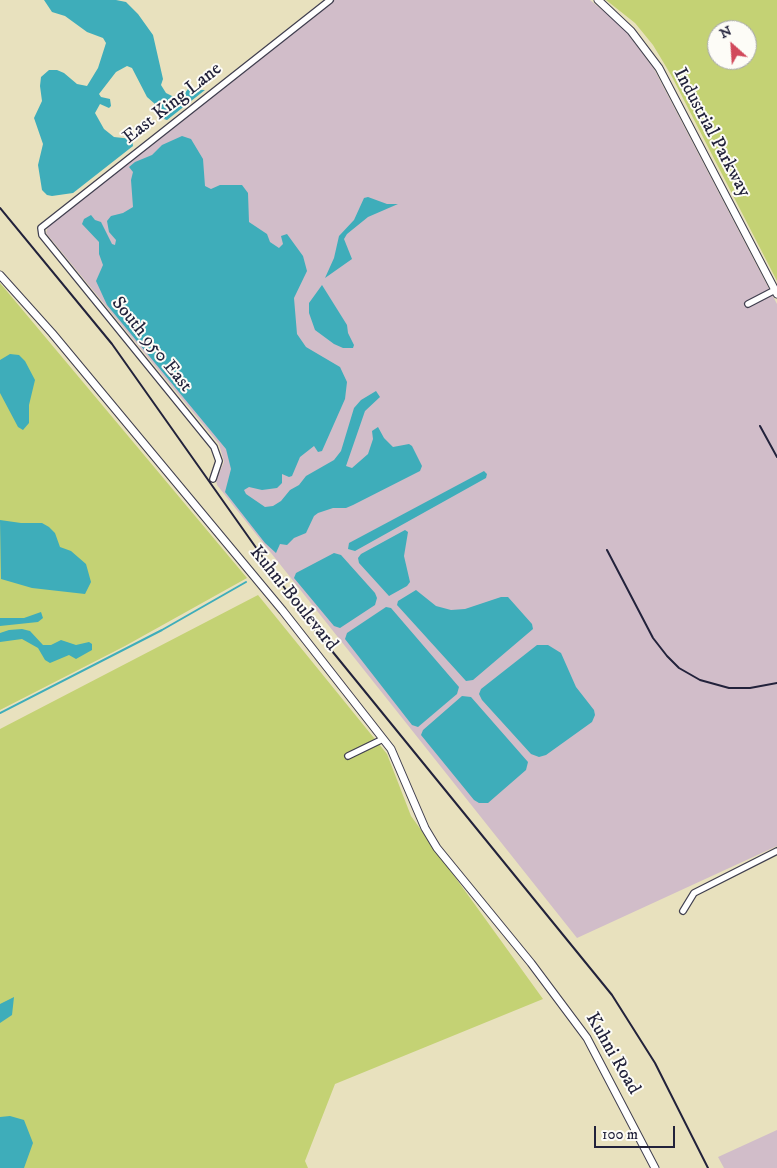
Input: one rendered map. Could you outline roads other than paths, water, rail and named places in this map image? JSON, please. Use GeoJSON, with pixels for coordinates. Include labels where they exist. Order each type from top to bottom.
{"type":"FeatureCollection","features":[{"type":"Feature","properties":{"kind":"street","name":"East King Lane"},"geometry":{"type":"LineString","coordinates":[[42,235],[41,228],[44,224],[330,0]]}},
{"type":"Feature","properties":{"kind":"street","name":"Industrial Parkway"},"geometry":{"type":"LineString","coordinates":[[598,0],[632,31],[659,68],[776,292]]}},
{"type":"Feature","properties":{"kind":"street","name":"South 950 East"},"geometry":{"type":"LineString","coordinates":[[42,235],[214,447],[219,457],[219,465],[213,479]]}},
{"type":"Feature","properties":{"kind":"street","name":"Kuhni Boulevard"},"geometry":{"type":"LineString","coordinates":[[0,274],[52,333],[283,611],[383,738],[396,758],[417,812],[437,848],[531,962]]}},
{"type":"Feature","properties":{"kind":"street"},"geometry":{"type":"LineString","coordinates":[[748,304],[776,292]]}},
{"type":"Feature","properties":{"kind":"street"},"geometry":{"type":"LineString","coordinates":[[348,756],[383,738]]}},
{"type":"Feature","properties":{"kind":"street"},"geometry":{"type":"LineString","coordinates":[[683,911],[694,893],[777,851]]}},
{"type":"Feature","properties":{"kind":"street","name":"Kuhni Road"},"geometry":{"type":"LineString","coordinates":[[531,962],[587,1038],[655,1168]]}},
{"type":"Feature","properties":{"kind":"water"},"geometry":{"type":"Polygon","coordinates":[[[44,0],[116,0],[126,2],[138,14],[153,35],[163,79],[161,85],[166,93],[182,101],[185,99],[185,93],[188,89],[205,90],[167,120],[161,118],[155,104],[147,97],[132,68],[127,66],[116,72],[99,94],[101,97],[110,99],[111,106],[109,108],[100,104],[95,113],[104,129],[114,137],[132,139],[133,146],[73,193],[52,196],[47,195],[42,190],[38,165],[43,144],[34,118],[42,101],[41,77],[49,70],[57,70],[64,73],[77,84],[87,86],[98,68],[106,43],[103,38],[87,32],[65,16],[52,12],[44,0]]]}},
{"type":"Feature","properties":{"kind":"water"},"geometry":{"type":"Polygon","coordinates":[[[182,136],[191,139],[203,159],[205,186],[211,189],[220,185],[242,185],[248,193],[249,222],[267,234],[270,242],[279,248],[283,244],[281,236],[287,234],[303,256],[307,271],[294,298],[297,334],[306,347],[340,367],[347,382],[345,399],[322,451],[318,452],[314,446],[300,457],[292,476],[289,477],[282,474],[282,483],[277,488],[262,490],[249,487],[244,490],[246,494],[265,507],[273,506],[281,501],[290,490],[299,485],[306,476],[334,460],[341,451],[354,408],[361,400],[376,391],[380,397],[365,411],[346,466],[352,468],[368,454],[373,439],[372,431],[378,427],[384,438],[393,447],[409,444],[412,446],[422,466],[420,471],[353,505],[346,508],[333,508],[318,513],[314,516],[306,533],[294,538],[287,545],[280,544],[276,553],[265,543],[225,492],[231,469],[226,449],[107,305],[96,281],[103,265],[99,254],[99,242],[82,224],[84,219],[91,215],[95,220],[101,222],[112,244],[115,245],[116,240],[109,232],[107,221],[111,216],[123,213],[133,207],[131,180],[133,172],[129,167],[135,162],[152,155],[162,145],[182,136]]]}},
{"type":"Feature","properties":{"kind":"water"},"geometry":{"type":"Polygon","coordinates":[[[368,197],[387,204],[398,204],[368,217],[347,234],[344,239],[352,259],[325,278],[334,258],[339,236],[354,220],[364,198],[368,197]]]}},
{"type":"Feature","properties":{"kind":"water"},"geometry":{"type":"Polygon","coordinates":[[[322,285],[347,325],[348,333],[354,345],[353,348],[343,348],[334,344],[315,330],[309,313],[309,303],[322,285]]]}},
{"type":"Feature","properties":{"kind":"water"},"geometry":{"type":"Polygon","coordinates":[[[10,354],[19,355],[25,361],[35,380],[29,405],[29,423],[23,430],[18,427],[0,393],[0,360],[10,354]]]}},
{"type":"Feature","properties":{"kind":"water"},"geometry":{"type":"Polygon","coordinates":[[[484,471],[487,474],[486,478],[355,551],[348,549],[349,543],[484,471]]]}},
{"type":"Feature","properties":{"kind":"water"},"geometry":{"type":"Polygon","coordinates":[[[0,520],[42,523],[49,527],[55,533],[60,547],[71,551],[86,564],[91,582],[85,594],[32,588],[1,579],[0,520]]]}},
{"type":"Feature","properties":{"kind":"water"},"geometry":{"type":"Polygon","coordinates":[[[405,530],[408,532],[404,556],[410,582],[407,586],[389,596],[359,563],[358,558],[361,554],[405,530]]]}},
{"type":"Feature","properties":{"kind":"water"},"geometry":{"type":"Polygon","coordinates":[[[334,553],[341,555],[375,593],[377,598],[375,605],[340,628],[334,626],[294,578],[296,573],[334,553]]]}},
{"type":"Feature","properties":{"kind":"water"},"geometry":{"type":"Polygon","coordinates":[[[416,590],[436,606],[451,610],[465,609],[501,597],[508,597],[532,624],[533,629],[473,680],[466,681],[397,605],[398,601],[416,590]]]}},
{"type":"Feature","properties":{"kind":"water"},"geometry":{"type":"Polygon","coordinates":[[[386,607],[391,608],[459,687],[457,694],[418,727],[412,725],[345,639],[347,633],[386,607]]]}},
{"type":"Feature","properties":{"kind":"water"},"geometry":{"type":"Polygon","coordinates":[[[41,612],[43,618],[38,622],[0,626],[0,618],[24,618],[41,612]]]}},
{"type":"Feature","properties":{"kind":"water"},"geometry":{"type":"Polygon","coordinates":[[[22,629],[30,631],[43,645],[51,645],[61,640],[76,645],[89,642],[92,644],[92,650],[76,659],[69,655],[50,663],[45,660],[38,648],[22,639],[0,642],[0,633],[22,629]]]}},
{"type":"Feature","properties":{"kind":"water"},"geometry":{"type":"Polygon","coordinates":[[[537,645],[548,645],[561,653],[576,687],[594,710],[595,715],[592,722],[546,755],[539,757],[531,754],[482,700],[479,694],[481,689],[537,645]]]}},
{"type":"Feature","properties":{"kind":"water"},"geometry":{"type":"Polygon","coordinates":[[[462,696],[471,697],[528,762],[526,770],[488,803],[479,803],[474,800],[421,735],[423,730],[462,696]]]}},
{"type":"Feature","properties":{"kind":"water"},"geometry":{"type":"Polygon","coordinates":[[[14,997],[12,1015],[0,1023],[0,1004],[14,997]]]}},
{"type":"Feature","properties":{"kind":"water"},"geometry":{"type":"Polygon","coordinates":[[[10,1116],[24,1120],[33,1143],[24,1168],[0,1168],[0,1117],[10,1116]]]}},
{"type":"Feature","properties":{"kind":"waterway"},"geometry":{"type":"LineString","coordinates":[[0,713],[162,630],[246,582]]}},
{"type":"Feature","properties":{"kind":"railway"},"geometry":{"type":"LineString","coordinates":[[0,208],[112,344],[310,624],[612,995],[655,1063],[708,1168]]}},
{"type":"Feature","properties":{"kind":"railway"},"geometry":{"type":"LineString","coordinates":[[760,426],[777,457]]}},
{"type":"Feature","properties":{"kind":"railway"},"geometry":{"type":"LineString","coordinates":[[607,550],[653,638],[679,668],[700,680],[729,688],[750,688],[777,683]]}}]}
